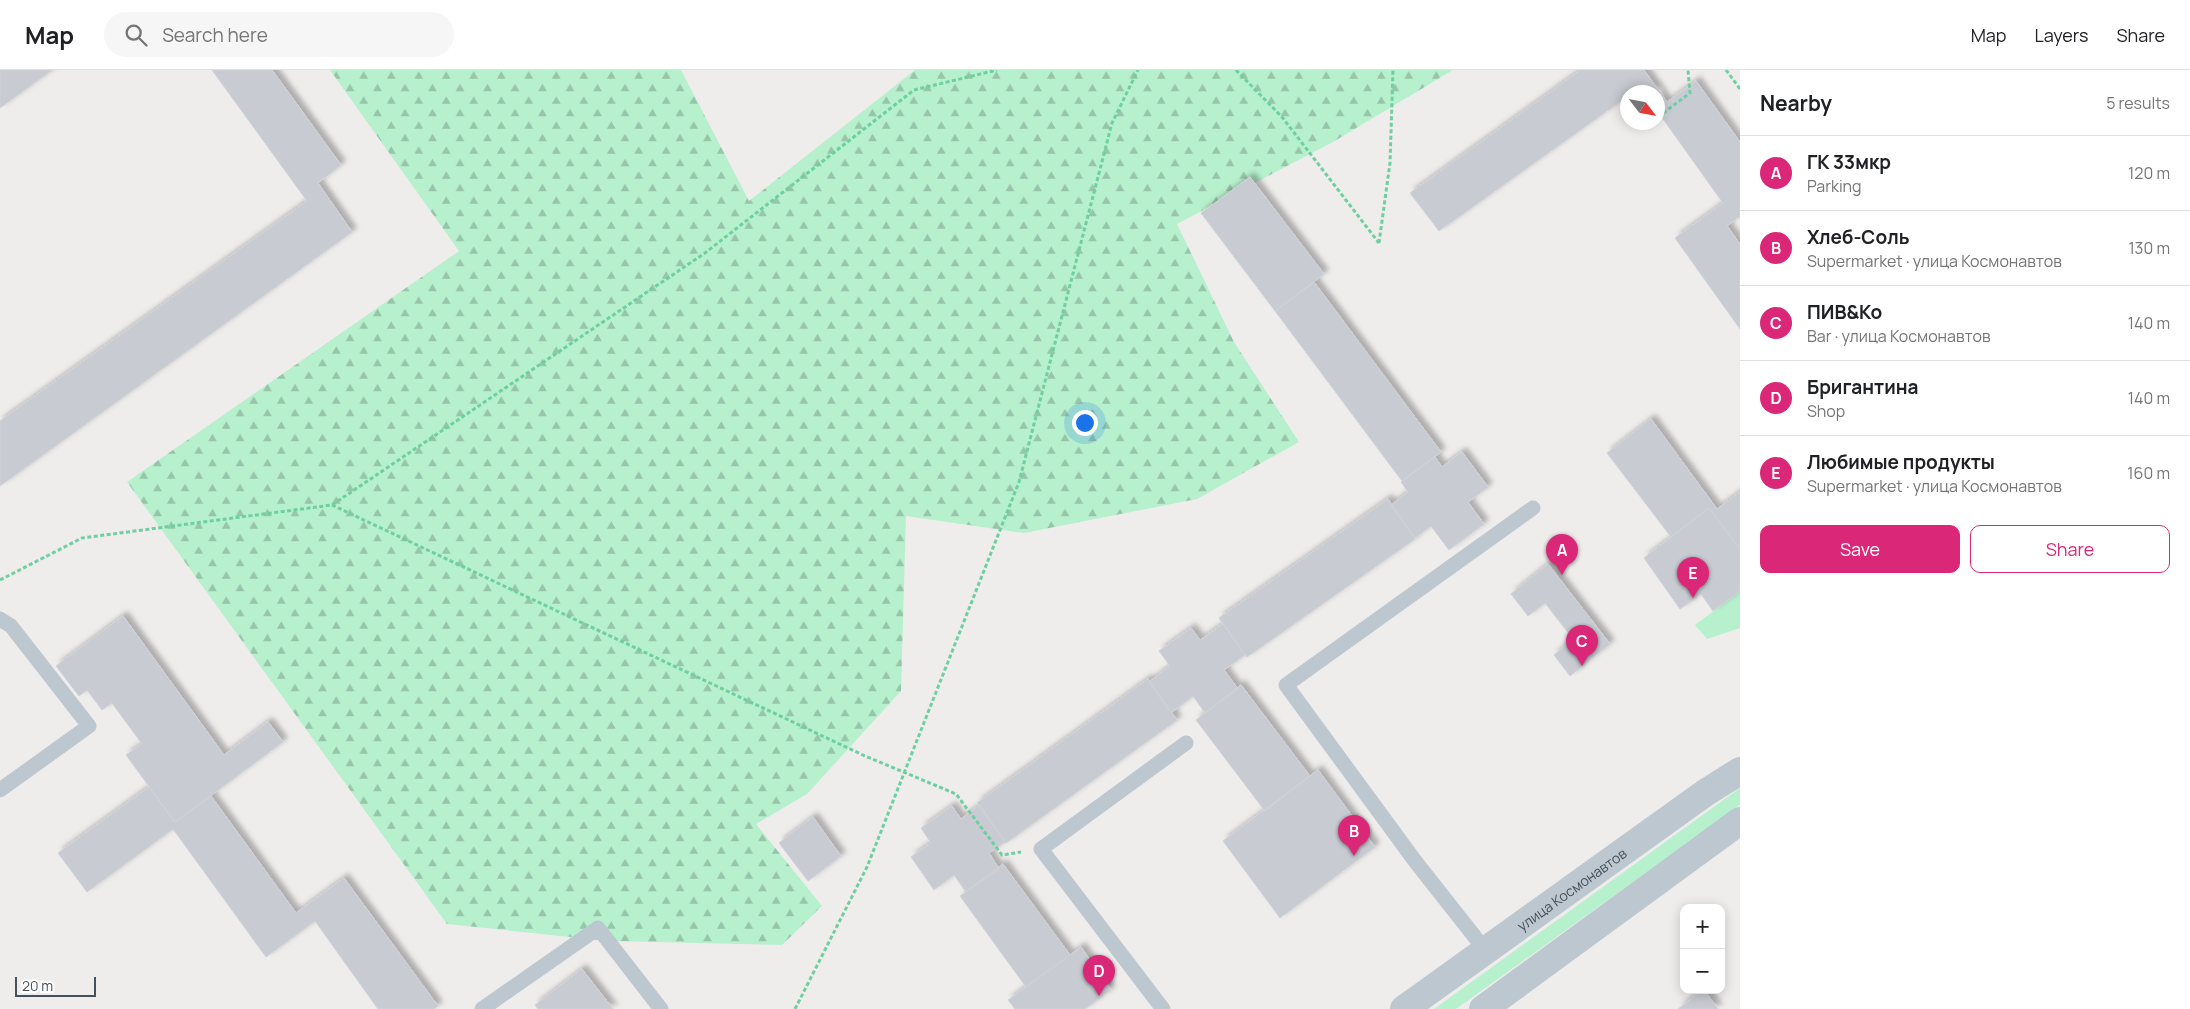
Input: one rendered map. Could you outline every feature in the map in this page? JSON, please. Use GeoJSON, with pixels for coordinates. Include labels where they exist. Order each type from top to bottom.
{"type":"FeatureCollection","features":[{"type":"Feature","properties":{"kind":"street","name":"улица Космонавтов"},"geometry":{"type":"LineString","coordinates":[[1404,1009],[1705,793],[1740,771]]}},
{"type":"Feature","properties":{"kind":"street"},"geometry":{"type":"LineString","coordinates":[[1482,1009],[1740,821]]}},
{"type":"Feature","properties":{"kind":"lane"},"geometry":{"type":"LineString","coordinates":[[1486,951],[1415,861],[1286,685],[1533,508]]}},
{"type":"Feature","properties":{"kind":"lane"},"geometry":{"type":"LineString","coordinates":[[2,785],[89,726],[4,627]]}},
{"type":"Feature","properties":{"kind":"lane"},"geometry":{"type":"LineString","coordinates":[[1163,1009],[1042,849],[1186,743]]}},
{"type":"Feature","properties":{"kind":"lane"},"geometry":{"type":"LineString","coordinates":[[482,1009],[598,928],[661,1009]]}},
{"type":"Feature","properties":{"kind":"path"},"geometry":{"type":"LineString","coordinates":[[0,580],[82,538],[332,505],[704,253],[914,90],[997,70]]}},
{"type":"Feature","properties":{"kind":"path"},"geometry":{"type":"LineString","coordinates":[[795,1009],[867,867],[1019,482],[1112,123],[1138,70]]}},
{"type":"Feature","properties":{"kind":"path"},"geometry":{"type":"LineString","coordinates":[[1236,70],[1282,117],[1379,242],[1390,163],[1393,70]]}},
{"type":"Feature","properties":{"kind":"path"},"geometry":{"type":"LineString","coordinates":[[1665,112],[1690,93],[1688,70]]}},
{"type":"Feature","properties":{"kind":"path"},"geometry":{"type":"LineString","coordinates":[[1726,70],[1740,89]]}},
{"type":"Feature","properties":{"kind":"path"},"geometry":{"type":"LineString","coordinates":[[332,505],[865,756],[956,794],[1002,855],[1042,849]]}},
{"type":"Feature","properties":{"kind":"green space"},"geometry":{"type":"Polygon","coordinates":[[[330,70],[681,70],[749,201],[915,70],[1453,70],[1333,142],[1177,224],[1234,342],[1299,442],[1197,499],[1024,533],[906,516],[901,691],[807,794],[756,824],[822,906],[782,945],[609,941],[447,924],[127,482],[459,251],[330,70]]]}},
{"type":"Feature","properties":{"kind":"green space"},"geometry":{"type":"Polygon","coordinates":[[[1740,591],[1740,628],[1707,639],[1695,625],[1740,591]]]}},
{"type":"Feature","properties":{"kind":"green space"},"geometry":{"type":"Polygon","coordinates":[[[1740,788],[1740,805],[1456,1009],[1434,1009],[1740,788]]]}},
{"type":"Feature","properties":{"kind":"building"},"geometry":{"type":"Polygon","coordinates":[[[0,70],[52,70],[0,108],[0,70]]]}},
{"type":"Feature","properties":{"kind":"building"},"geometry":{"type":"Polygon","coordinates":[[[212,70],[272,70],[341,165],[318,183],[352,232],[0,486],[0,421],[307,201],[212,70]]]}},
{"type":"Feature","properties":{"kind":"building"},"geometry":{"type":"Polygon","coordinates":[[[1581,70],[1644,70],[1655,85],[1620,85],[1620,102],[1439,231],[1410,193],[1581,70]]]}},
{"type":"Feature","properties":{"kind":"building"},"geometry":{"type":"Polygon","coordinates":[[[1696,81],[1740,142],[1740,216],[1727,226],[1740,244],[1740,329],[1675,238],[1723,203],[1665,122],[1665,99],[1667,102],[1696,81]]]}},
{"type":"Feature","properties":{"kind":"building"},"geometry":{"type":"Polygon","coordinates":[[[1250,177],[1324,274],[1275,311],[1201,213],[1250,177]]]}},
{"type":"Feature","properties":{"kind":"building"},"geometry":{"type":"Polygon","coordinates":[[[1314,282],[1441,452],[1402,481],[1275,311],[1314,282]]]}},
{"type":"Feature","properties":{"kind":"building"},"geometry":{"type":"Polygon","coordinates":[[[1651,419],[1717,509],[1740,492],[1740,549],[1709,508],[1671,537],[1607,453],[1651,419]]]}},
{"type":"Feature","properties":{"kind":"building"},"geometry":{"type":"Polygon","coordinates":[[[1462,452],[1488,487],[1468,502],[1484,524],[1449,550],[1431,526],[1415,538],[1391,505],[1408,492],[1401,482],[1435,457],[1442,467],[1462,452]]]}},
{"type":"Feature","properties":{"kind":"building"},"geometry":{"type":"Polygon","coordinates":[[[1388,499],[1415,539],[1247,657],[1219,618],[1388,499]]]}},
{"type":"Feature","properties":{"kind":"building"},"geometry":{"type":"Polygon","coordinates":[[[1709,508],[1740,549],[1740,591],[1713,611],[1701,594],[1680,609],[1644,558],[1709,508]]]}},
{"type":"Feature","properties":{"kind":"building"},"geometry":{"type":"Polygon","coordinates":[[[1548,564],[1610,644],[1570,676],[1554,655],[1573,639],[1545,603],[1528,616],[1511,594],[1548,564]]]}},
{"type":"Feature","properties":{"kind":"building"},"geometry":{"type":"Polygon","coordinates":[[[123,616],[224,755],[268,722],[283,742],[175,822],[126,755],[142,744],[112,703],[102,710],[87,690],[79,696],[56,666],[123,616]]]}},
{"type":"Feature","properties":{"kind":"building"},"geometry":{"type":"Polygon","coordinates":[[[1223,624],[1245,655],[1224,670],[1238,689],[1205,713],[1193,696],[1171,713],[1149,682],[1170,666],[1159,651],[1191,628],[1200,640],[1223,624]]]}},
{"type":"Feature","properties":{"kind":"building"},"geometry":{"type":"Polygon","coordinates":[[[1148,679],[1177,720],[1006,843],[977,803],[1148,679]]]}},
{"type":"Feature","properties":{"kind":"building"},"geometry":{"type":"Polygon","coordinates":[[[1241,685],[1310,776],[1265,811],[1196,720],[1241,685]]]}},
{"type":"Feature","properties":{"kind":"building"},"geometry":{"type":"Polygon","coordinates":[[[1318,770],[1375,847],[1280,918],[1223,841],[1318,770]]]}},
{"type":"Feature","properties":{"kind":"building"},"geometry":{"type":"Polygon","coordinates":[[[149,787],[175,822],[211,796],[296,913],[344,878],[438,1006],[434,1009],[378,1009],[315,921],[266,957],[173,829],[87,892],[58,853],[149,787]]]}},
{"type":"Feature","properties":{"kind":"building"},"geometry":{"type":"Polygon","coordinates":[[[980,805],[1005,842],[989,853],[999,869],[966,892],[954,875],[934,890],[911,857],[931,843],[921,828],[952,806],[961,819],[980,805]]]}},
{"type":"Feature","properties":{"kind":"building"},"geometry":{"type":"Polygon","coordinates":[[[813,817],[841,856],[808,881],[779,843],[813,817]]]}},
{"type":"Feature","properties":{"kind":"building"},"geometry":{"type":"Polygon","coordinates":[[[1003,864],[1070,955],[1026,987],[960,896],[1003,864]]]}},
{"type":"Feature","properties":{"kind":"building"},"geometry":{"type":"Polygon","coordinates":[[[1081,947],[1111,990],[1085,1009],[1015,1009],[1008,1000],[1081,947]]]}},
{"type":"Feature","properties":{"kind":"building"},"geometry":{"type":"Polygon","coordinates":[[[582,969],[613,1009],[538,1009],[535,1005],[582,969]]]}},
{"type":"Feature","properties":{"kind":"building"},"geometry":{"type":"Polygon","coordinates":[[[1698,994],[1707,994],[1718,1009],[1678,1009],[1698,994]]]}},
{"type":"Feature","properties":{"kind":"place","name":"ГК 33мкр"},"geometry":{"type":"Point","coordinates":[1562,575]}},
{"type":"Feature","properties":{"kind":"place","name":"Любимые продукты"},"geometry":{"type":"Point","coordinates":[1693,598]}},
{"type":"Feature","properties":{"kind":"place","name":"ПИВ&Ko"},"geometry":{"type":"Point","coordinates":[1582,666]}},
{"type":"Feature","properties":{"kind":"place","name":"Хлеб-Соль"},"geometry":{"type":"Point","coordinates":[1354,856]}},
{"type":"Feature","properties":{"kind":"place","name":"Бригантина"},"geometry":{"type":"Point","coordinates":[1099,996]}}]}
